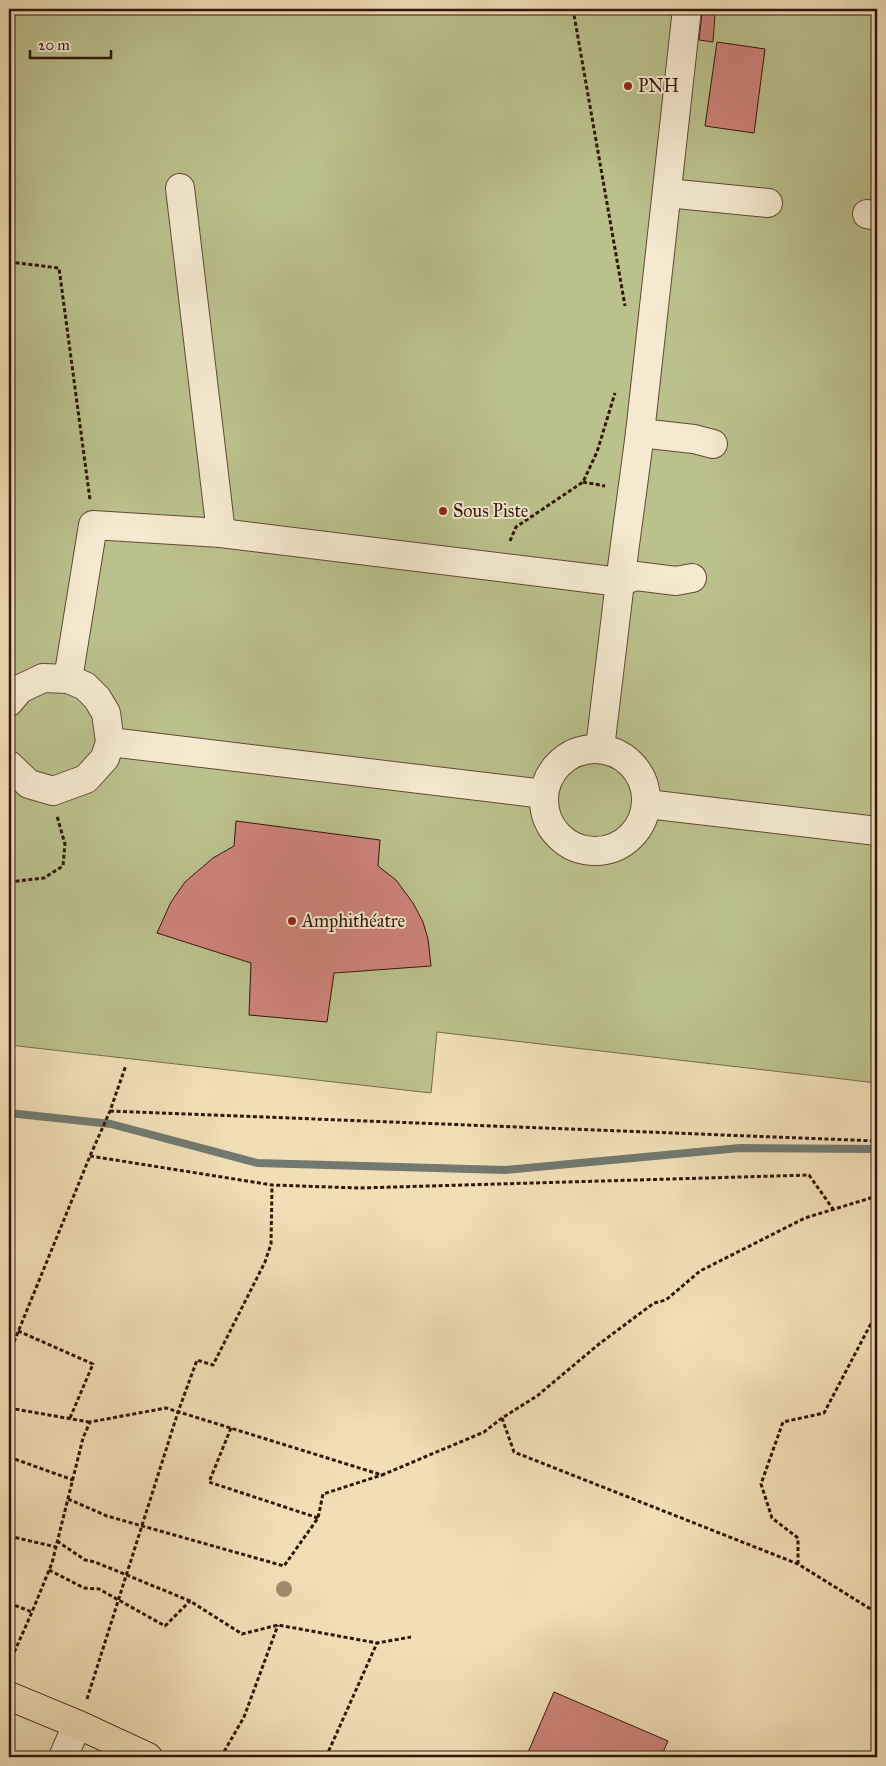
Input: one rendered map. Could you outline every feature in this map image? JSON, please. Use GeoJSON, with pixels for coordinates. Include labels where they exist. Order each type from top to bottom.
{"type":"FeatureCollection","features":[{"type":"Feature","properties":{"kind":"main road"},"geometry":{"type":"LineString","coordinates":[[9,1696],[148,1757]]}},
{"type":"Feature","properties":{"kind":"street"},"geometry":{"type":"LineString","coordinates":[[600,748],[640,433],[686,9]]}},
{"type":"Feature","properties":{"kind":"street"},"geometry":{"type":"LineString","coordinates":[[180,188],[221,533]]}},
{"type":"Feature","properties":{"kind":"street"},"geometry":{"type":"LineString","coordinates":[[667,193],[768,203]]}},
{"type":"Feature","properties":{"kind":"street"},"geometry":{"type":"LineString","coordinates":[[640,433],[694,439],[713,444]]}},
{"type":"Feature","properties":{"kind":"street"},"geometry":{"type":"LineString","coordinates":[[68,679],[94,525],[221,533],[620,582],[636,576],[676,581],[692,578]]}},
{"type":"Feature","properties":{"kind":"street"},"geometry":{"type":"LineString","coordinates":[[9,702],[20,689],[43,678],[68,679],[84,686],[97,698],[106,713],[110,742],[105,758],[86,779],[53,791],[29,784],[9,766]]}},
{"type":"Feature","properties":{"kind":"street"},"geometry":{"type":"LineString","coordinates":[[110,742],[544,794]]}},
{"type":"Feature","properties":{"kind":"street"},"geometry":{"type":"LineString","coordinates":[[600,748],[626,757],[643,778],[647,804],[642,824],[629,839],[611,849],[591,851],[572,845],[556,832],[546,814],[544,794],[550,775],[563,760],[580,750],[600,748]]}},
{"type":"Feature","properties":{"kind":"street"},"geometry":{"type":"LineString","coordinates":[[647,804],[877,831]]}},
{"type":"Feature","properties":{"kind":"street"},"geometry":{"type":"LineString","coordinates":[[63,1757],[78,1726]]}},
{"type":"Feature","properties":{"kind":"path"},"geometry":{"type":"LineString","coordinates":[[572,9],[626,310]]}},
{"type":"Feature","properties":{"kind":"path"},"geometry":{"type":"LineString","coordinates":[[9,262],[60,268],[94,525]]}},
{"type":"Feature","properties":{"kind":"path"},"geometry":{"type":"LineString","coordinates":[[492,567],[512,538],[516,527],[583,482],[597,452],[616,391]]}},
{"type":"Feature","properties":{"kind":"path"},"geometry":{"type":"LineString","coordinates":[[9,882],[44,878],[63,866],[65,844],[56,815],[53,791]]}},
{"type":"Feature","properties":{"kind":"path"},"geometry":{"type":"LineString","coordinates":[[9,1354],[110,1111],[126,1065]]}},
{"type":"Feature","properties":{"kind":"path"},"geometry":{"type":"LineString","coordinates":[[110,1111],[877,1142]]}},
{"type":"Feature","properties":{"kind":"path"},"geometry":{"type":"LineString","coordinates":[[90,1156],[272,1184],[359,1188],[809,1175],[833,1209]]}},
{"type":"Feature","properties":{"kind":"path"},"geometry":{"type":"LineString","coordinates":[[78,1726],[196,1360],[213,1365],[265,1262],[271,1244],[272,1184]]}},
{"type":"Feature","properties":{"kind":"path"},"geometry":{"type":"LineString","coordinates":[[68,1499],[107,1516],[284,1566],[318,1518],[323,1494],[382,1475],[484,1432],[537,1396],[599,1344],[654,1303],[666,1300],[700,1271],[805,1218],[877,1196]]}},
{"type":"Feature","properties":{"kind":"path"},"geometry":{"type":"LineString","coordinates":[[798,1564],[798,1538],[772,1518],[761,1484],[783,1422],[824,1413],[877,1312]]}},
{"type":"Feature","properties":{"kind":"path"},"geometry":{"type":"LineString","coordinates":[[18,1331],[93,1364],[70,1418]]}},
{"type":"Feature","properties":{"kind":"path"},"geometry":{"type":"LineString","coordinates":[[9,1408],[90,1422],[166,1408],[382,1475]]}},
{"type":"Feature","properties":{"kind":"path"},"geometry":{"type":"LineString","coordinates":[[502,1418],[514,1452],[798,1564],[877,1613]]}},
{"type":"Feature","properties":{"kind":"path"},"geometry":{"type":"LineString","coordinates":[[9,1664],[49,1570],[83,1438],[90,1422]]}},
{"type":"Feature","properties":{"kind":"path"},"geometry":{"type":"LineString","coordinates":[[230,1428],[209,1482],[318,1518]]}},
{"type":"Feature","properties":{"kind":"path"},"geometry":{"type":"LineString","coordinates":[[9,1457],[73,1480]]}},
{"type":"Feature","properties":{"kind":"path"},"geometry":{"type":"LineString","coordinates":[[9,1536],[56,1547]]}},
{"type":"Feature","properties":{"kind":"path"},"geometry":{"type":"LineString","coordinates":[[57,1541],[84,1560],[95,1562],[190,1601],[242,1634],[278,1625],[377,1643],[411,1637]]}},
{"type":"Feature","properties":{"kind":"path"},"geometry":{"type":"LineString","coordinates":[[49,1570],[84,1588],[99,1589],[165,1626],[190,1601]]}},
{"type":"Feature","properties":{"kind":"path"},"geometry":{"type":"LineString","coordinates":[[9,1603],[32,1612]]}},
{"type":"Feature","properties":{"kind":"path"},"geometry":{"type":"LineString","coordinates":[[221,1757],[244,1718],[278,1625]]}},
{"type":"Feature","properties":{"kind":"path"},"geometry":{"type":"LineString","coordinates":[[326,1757],[377,1643]]}},
{"type":"Feature","properties":{"kind":"green space","name":"Sous Piste"},"geometry":{"type":"Polygon","coordinates":[[[9,9],[877,9],[877,1083],[437,1032],[431,1093],[9,1045],[9,9]]]}},
{"type":"Feature","properties":{"kind":"building"},"geometry":{"type":"Polygon","coordinates":[[[702,13],[715,14],[713,42],[699,40],[702,13]]]}},
{"type":"Feature","properties":{"kind":"building"},"geometry":{"type":"Polygon","coordinates":[[[717,42],[765,49],[754,133],[705,126],[717,42]]]}},
{"type":"Feature","properties":{"kind":"building","name":"Amphithéatre"},"geometry":{"type":"Polygon","coordinates":[[[236,821],[380,840],[378,866],[396,880],[413,903],[423,922],[428,939],[431,966],[334,973],[327,1022],[249,1015],[251,963],[157,933],[171,902],[185,882],[213,858],[234,846],[236,821]]]}},
{"type":"Feature","properties":{"kind":"building"},"geometry":{"type":"Polygon","coordinates":[[[554,1692],[668,1741],[661,1757],[526,1757],[554,1692]]]}},
{"type":"Feature","properties":{"kind":"waterway"},"geometry":{"type":"LineString","coordinates":[[9,1113],[111,1124],[257,1163],[505,1170],[740,1148],[877,1149]]}},
{"type":"Feature","properties":{"kind":"place","name":"PNH"},"geometry":{"type":"Point","coordinates":[628,86]}},
{"type":"Feature","properties":{"kind":"place","name":"Sous Piste"},"geometry":{"type":"Point","coordinates":[443,511]}},
{"type":"Feature","properties":{"kind":"place","name":"Amphithéatre"},"geometry":{"type":"Point","coordinates":[292,921]}}]}
